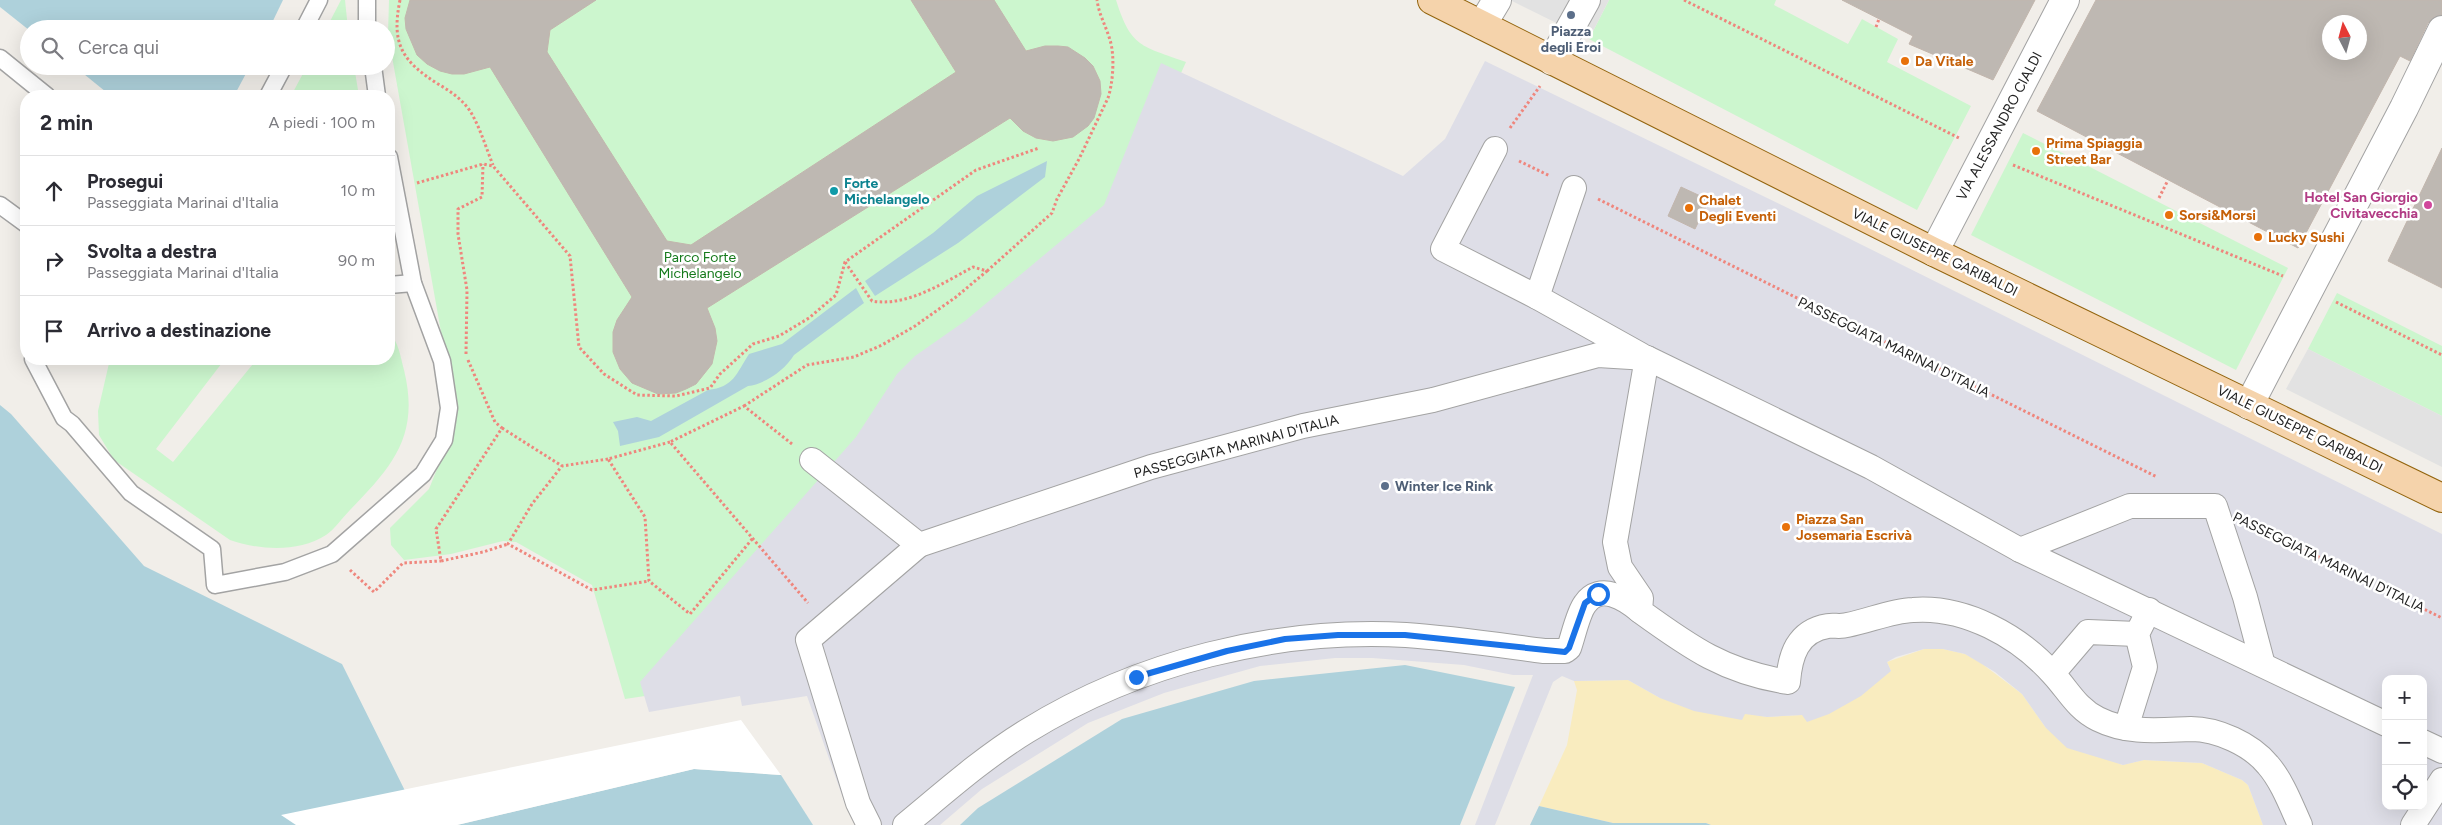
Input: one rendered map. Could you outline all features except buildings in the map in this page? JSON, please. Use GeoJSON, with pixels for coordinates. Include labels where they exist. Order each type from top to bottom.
{"type":"FeatureCollection","features":[{"type":"Feature","properties":{"kind":"main road","name":"VIALE GIUSEPPE GARIBALDI"},"geometry":{"type":"LineString","coordinates":[[1432,0],[1934,252],[2442,498]]}},
{"type":"Feature","properties":{"kind":"street"},"geometry":{"type":"LineString","coordinates":[[1482,25],[1497,0]]}},
{"type":"Feature","properties":{"kind":"street"},"geometry":{"type":"LineString","coordinates":[[1552,60],[1586,0]]}},
{"type":"Feature","properties":{"kind":"street","name":"VIA ALESSANDRO CIALDI"},"geometry":{"type":"LineString","coordinates":[[1934,252],[2065,0]]}},
{"type":"Feature","properties":{"kind":"street"},"geometry":{"type":"LineString","coordinates":[[2249,405],[2442,30]]}},
{"type":"Feature","properties":{"kind":"street","name":"PASSEGGIATA MARINAI D'ITALIA"},"geometry":{"type":"LineString","coordinates":[[1495,149],[1443,248],[1647,358],[1871,467],[2020,550],[2382,722]]}},
{"type":"Feature","properties":{"kind":"street"},"geometry":{"type":"LineString","coordinates":[[1537,297],[1574,188]]}},
{"type":"Feature","properties":{"kind":"street","name":"PASSEGGIATA MARINAI D'ITALIA"},"geometry":{"type":"LineString","coordinates":[[869,825],[858,803],[808,640],[919,545],[1151,467],[1303,426],[1433,400],[1598,355],[1647,358]]}},
{"type":"Feature","properties":{"kind":"street"},"geometry":{"type":"LineString","coordinates":[[1640,611],[1641,598],[1620,567],[1615,542],[1647,358]]}},
{"type":"Feature","properties":{"kind":"street"},"geometry":{"type":"LineString","coordinates":[[812,460],[919,545]]}},
{"type":"Feature","properties":{"kind":"street"},"geometry":{"type":"LineString","coordinates":[[2020,550],[2130,506],[2215,506]]}},
{"type":"Feature","properties":{"kind":"street","name":"PASSEGGIATA MARINAI D'ITALIA"},"geometry":{"type":"LineString","coordinates":[[2215,506],[2245,597],[2263,665]]}},
{"type":"Feature","properties":{"kind":"street"},"geometry":{"type":"LineString","coordinates":[[905,825],[960,777],[1028,731],[1102,691],[1144,674],[1227,651],[1285,639],[1338,635],[1405,635],[1565,652],[1569,648],[1585,603],[1598,594],[1606,593],[1626,599],[1692,648],[1724,665],[1759,678],[1788,682],[1789,666],[1795,647],[1808,635],[1826,626],[1845,626],[1913,610],[1943,611],[1980,621],[2010,637],[2053,673],[2079,707],[2098,720],[2126,728],[2152,732],[2193,729],[2222,734],[2244,746],[2268,764],[2300,825]]}},
{"type":"Feature","properties":{"kind":"street"},"geometry":{"type":"LineString","coordinates":[[2126,728],[2145,667],[2137,634],[2149,610]]}},
{"type":"Feature","properties":{"kind":"street"},"geometry":{"type":"LineString","coordinates":[[2053,673],[2088,632],[2137,634]]}},
{"type":"Feature","properties":{"kind":"street"},"geometry":{"type":"LineString","coordinates":[[2427,744],[2442,752]]}},
{"type":"Feature","properties":{"kind":"street"},"geometry":{"type":"LineString","coordinates":[[2413,825],[2442,780]]}},
{"type":"Feature","properties":{"kind":"lane"},"geometry":{"type":"LineString","coordinates":[[309,20],[320,0]]}},
{"type":"Feature","properties":{"kind":"lane"},"geometry":{"type":"LineString","coordinates":[[367,0],[367,20]]}},
{"type":"Feature","properties":{"kind":"lane"},"geometry":{"type":"LineString","coordinates":[[0,58],[20,74]]}},
{"type":"Feature","properties":{"kind":"lane"},"geometry":{"type":"LineString","coordinates":[[21,75],[40,90]]}},
{"type":"Feature","properties":{"kind":"lane"},"geometry":{"type":"LineString","coordinates":[[271,90],[279,75]]}},
{"type":"Feature","properties":{"kind":"lane"},"geometry":{"type":"LineString","coordinates":[[374,75],[376,90]]}},
{"type":"Feature","properties":{"kind":"lane"},"geometry":{"type":"LineString","coordinates":[[36,365],[64,418],[72,424],[131,493],[212,549],[215,585],[286,572],[332,554],[423,474],[444,440],[449,408],[442,361],[413,283],[395,187]]}},
{"type":"Feature","properties":{"kind":"lane"},"geometry":{"type":"LineString","coordinates":[[0,205],[20,220]]}},
{"type":"Feature","properties":{"kind":"lane"},"geometry":{"type":"LineString","coordinates":[[395,284],[413,283]]}},
{"type":"Feature","properties":{"kind":"path"},"geometry":{"type":"LineString","coordinates":[[400,0],[397,15],[399,40],[405,58],[414,67],[454,93],[470,112],[493,166],[570,256],[579,347],[604,374],[637,396],[676,396],[710,388],[720,374],[753,344],[779,336],[808,318],[836,295],[845,262],[976,170],[1039,148]]}},
{"type":"Feature","properties":{"kind":"path"},"geometry":{"type":"LineString","coordinates":[[484,164],[482,197],[458,209],[458,234],[467,290],[466,357],[496,422],[502,428],[562,466],[608,459],[670,442],[744,406],[807,365],[854,357],[882,345],[936,312],[1052,213],[1057,199],[1079,159],[1111,91],[1112,48],[1099,15],[1097,0]]}},
{"type":"Feature","properties":{"kind":"path"},"geometry":{"type":"LineString","coordinates":[[1684,0],[1986,153],[2310,289],[2442,356]]}},
{"type":"Feature","properties":{"kind":"path"},"geometry":{"type":"LineString","coordinates":[[1876,27],[1879,19]]}},
{"type":"Feature","properties":{"kind":"path"},"geometry":{"type":"LineString","coordinates":[[1495,149],[1539,87],[1552,60]]}},
{"type":"Feature","properties":{"kind":"path","name":"PASSEGGIATA MARINAI D'ITALIA"},"geometry":{"type":"LineString","coordinates":[[1495,149],[2162,479]]}},
{"type":"Feature","properties":{"kind":"path"},"geometry":{"type":"LineString","coordinates":[[395,187],[484,164],[493,166]]}},
{"type":"Feature","properties":{"kind":"path"},"geometry":{"type":"LineString","coordinates":[[2159,198],[2167,182]]}},
{"type":"Feature","properties":{"kind":"path"},"geometry":{"type":"LineString","coordinates":[[845,262],[872,301],[886,303],[925,292],[973,267],[987,270]]}},
{"type":"Feature","properties":{"kind":"path"},"geometry":{"type":"LineString","coordinates":[[744,406],[812,460]]}},
{"type":"Feature","properties":{"kind":"path"},"geometry":{"type":"LineString","coordinates":[[441,562],[436,529],[502,428]]}},
{"type":"Feature","properties":{"kind":"path"},"geometry":{"type":"LineString","coordinates":[[670,442],[826,624]]}},
{"type":"Feature","properties":{"kind":"path"},"geometry":{"type":"LineString","coordinates":[[608,459],[645,517],[649,581],[690,614],[753,538]]}},
{"type":"Feature","properties":{"kind":"path"},"geometry":{"type":"LineString","coordinates":[[508,544],[532,504],[562,466]]}},
{"type":"Feature","properties":{"kind":"path","name":"PASSEGGIATA MARINAI D'ITALIA"},"geometry":{"type":"LineString","coordinates":[[2215,506],[2442,618]]}},
{"type":"Feature","properties":{"kind":"path"},"geometry":{"type":"LineString","coordinates":[[332,554],[374,592],[403,563],[441,562],[508,544],[592,590],[649,581]]}},
{"type":"Feature","properties":{"kind":"sand"},"geometry":{"type":"Polygon","coordinates":[[[1924,649],[1943,649],[1965,654],[1981,663],[2022,694],[2046,728],[2122,765],[2144,760],[2202,763],[2242,780],[2248,785],[2263,825],[1711,825],[1706,823],[1613,823],[1539,806],[1567,745],[1577,690],[1574,681],[1628,680],[1660,698],[1767,717],[1802,715],[1891,671],[1887,662],[1924,649]]]}},
{"type":"Feature","properties":{"kind":"green space"},"geometry":{"type":"Polygon","coordinates":[[[341,0],[345,0],[347,20],[331,20],[341,0]]]}},
{"type":"Feature","properties":{"kind":"green space","name":"Parco Forte Michelangelo"},"geometry":{"type":"Polygon","coordinates":[[[389,0],[1116,0],[1127,28],[1140,43],[1148,48],[1186,62],[1167,104],[1282,144],[744,681],[625,699],[592,585],[516,542],[503,541],[451,554],[404,560],[391,545],[390,528],[429,489],[445,449],[446,360],[395,73],[395,20],[388,20],[389,0]]]}},
{"type":"Feature","properties":{"kind":"green space"},"geometry":{"type":"Polygon","coordinates":[[[1609,0],[1776,0],[1774,5],[1848,44],[1862,19],[1898,39],[1887,62],[1971,106],[1917,210],[1589,39],[1609,0]]]}},
{"type":"Feature","properties":{"kind":"green space"},"geometry":{"type":"Polygon","coordinates":[[[302,75],[356,75],[358,90],[294,90],[302,75]]]}},
{"type":"Feature","properties":{"kind":"green space"},"geometry":{"type":"Polygon","coordinates":[[[2023,133],[2288,268],[2236,370],[1971,235],[2023,133]]]}},
{"type":"Feature","properties":{"kind":"green space"},"geometry":{"type":"Polygon","coordinates":[[[2337,293],[2442,346],[2442,416],[2308,349],[2337,293]]]}},
{"type":"Feature","properties":{"kind":"green space"},"geometry":{"type":"Polygon","coordinates":[[[395,340],[404,370],[408,393],[408,413],[405,431],[399,448],[379,479],[326,535],[303,545],[278,548],[253,546],[230,540],[114,460],[99,435],[98,411],[109,365],[220,365],[156,449],[173,462],[252,365],[395,365],[395,340]]]}},
{"type":"Feature","properties":{"kind":"shaded area","name":"Piazza degli Eroi"},"geometry":{"type":"Polygon","coordinates":[[[1510,0],[1609,0],[1589,39],[1510,0]]]}},
{"type":"Feature","properties":{"kind":"shaded area"},"geometry":{"type":"Polygon","coordinates":[[[1485,61],[1796,212],[2442,534],[2442,825],[2263,825],[2248,785],[2242,780],[2202,763],[2144,760],[2123,765],[2067,748],[2046,728],[2022,694],[1995,672],[1965,654],[1943,649],[1924,649],[1896,657],[1887,662],[1891,671],[1861,696],[1829,714],[1807,722],[1802,715],[1767,717],[1745,714],[1742,720],[1694,711],[1660,698],[1628,680],[1574,681],[1562,676],[1553,682],[1495,825],[1475,825],[1533,675],[1513,675],[1464,665],[1372,658],[1335,658],[1260,666],[1164,693],[1088,723],[982,789],[940,825],[857,825],[845,804],[807,696],[742,706],[740,696],[649,712],[640,682],[856,437],[897,374],[915,356],[965,321],[1104,205],[1161,63],[1403,176],[1445,139],[1485,61]]]}},
{"type":"Feature","properties":{"kind":"shaded area"},"geometry":{"type":"Polygon","coordinates":[[[2308,349],[2442,416],[2442,467],[2286,389],[2308,349]]]}},
{"type":"Feature","properties":{"kind":"water"},"geometry":{"type":"Polygon","coordinates":[[[0,0],[283,0],[273,20],[20,20],[20,23],[0,7],[0,0]]]}},
{"type":"Feature","properties":{"kind":"water"},"geometry":{"type":"Polygon","coordinates":[[[85,75],[245,75],[237,90],[104,90],[85,75]]]}},
{"type":"Feature","properties":{"kind":"water"},"geometry":{"type":"Polygon","coordinates":[[[1047,161],[1045,177],[958,243],[875,296],[865,281],[933,233],[977,196],[1047,161]]]}},
{"type":"Feature","properties":{"kind":"water"},"geometry":{"type":"Polygon","coordinates":[[[856,288],[864,303],[794,355],[774,375],[748,386],[659,437],[620,446],[618,431],[613,422],[637,417],[651,421],[708,390],[724,386],[737,373],[749,354],[782,344],[856,288]]]}},
{"type":"Feature","properties":{"kind":"water"},"geometry":{"type":"Polygon","coordinates":[[[0,405],[11,414],[144,566],[342,664],[422,825],[0,825],[0,405]]]}},
{"type":"Feature","properties":{"kind":"water"},"geometry":{"type":"Polygon","coordinates":[[[1405,665],[1515,687],[1460,825],[960,825],[978,808],[1122,719],[1254,681],[1405,665]]]}},
{"type":"Feature","properties":{"kind":"water"},"geometry":{"type":"Polygon","coordinates":[[[694,769],[781,775],[813,825],[457,825],[694,769]]]}},
{"type":"Feature","properties":{"kind":"water"},"geometry":{"type":"Polygon","coordinates":[[[1539,806],[1613,823],[1706,823],[1711,825],[1530,825],[1539,806]]]}},
{"type":"Feature","properties":{"kind":"pier"},"geometry":{"type":"Polygon","coordinates":[[[741,720],[781,775],[694,769],[457,825],[296,825],[281,815],[741,720]]]}},
{"type":"Feature","properties":{"kind":"place","name":"Piazza degli Eroi"},"geometry":{"type":"Point","coordinates":[1571,15]}},
{"type":"Feature","properties":{"kind":"place","name":"Da Vitale"},"geometry":{"type":"Point","coordinates":[1905,61]}},
{"type":"Feature","properties":{"kind":"place","name":"Prima Spiaggia Street Bar"},"geometry":{"type":"Point","coordinates":[2036,151]}},
{"type":"Feature","properties":{"kind":"place","name":"Forte Michelangelo"},"geometry":{"type":"Point","coordinates":[834,191]}},
{"type":"Feature","properties":{"kind":"place","name":"Hotel San Giorgio Civitavecchia"},"geometry":{"type":"Point","coordinates":[2428,205]}},
{"type":"Feature","properties":{"kind":"place","name":"Chalet Degli Eventi"},"geometry":{"type":"Point","coordinates":[1689,208]}},
{"type":"Feature","properties":{"kind":"place","name":"Sorsi&Morsi"},"geometry":{"type":"Point","coordinates":[2169,215]}},
{"type":"Feature","properties":{"kind":"place","name":"Lucky Sushi"},"geometry":{"type":"Point","coordinates":[2258,237]}},
{"type":"Feature","properties":{"kind":"place","name":"Winter Ice Rink"},"geometry":{"type":"Point","coordinates":[1385,486]}},
{"type":"Feature","properties":{"kind":"place","name":"Piazza San Josemaria Escrivà"},"geometry":{"type":"Point","coordinates":[1786,527]}},
{"type":"Feature","properties":{"kind":"route"},"geometry":{"type":"LineString","coordinates":[[1136,677],[1227,651],[1285,639],[1338,635],[1405,635],[1565,652],[1569,648],[1585,603],[1598,594]]}}]}
